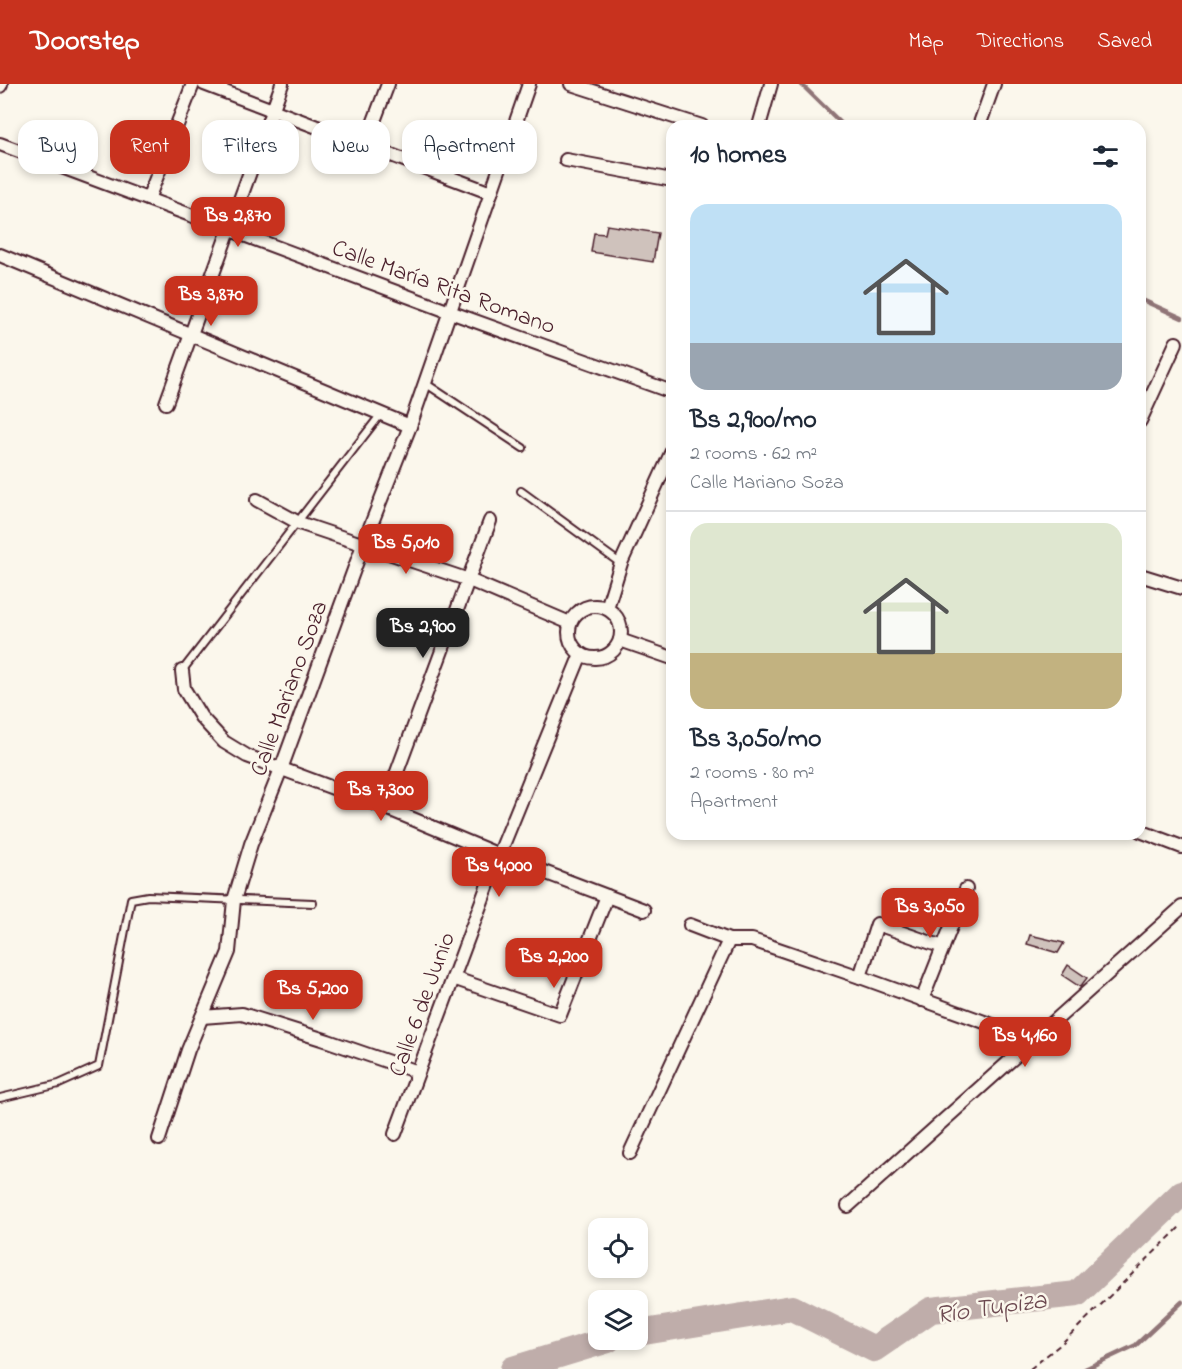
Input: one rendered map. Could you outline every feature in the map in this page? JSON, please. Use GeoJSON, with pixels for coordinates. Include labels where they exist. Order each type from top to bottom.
{"type":"FeatureCollection","features":[{"type":"Feature","properties":{"kind":"street"},"geometry":{"type":"LineString","coordinates":[[148,199],[193,84]]}},
{"type":"Feature","properties":{"kind":"street"},"geometry":{"type":"LineString","coordinates":[[204,84],[311,124]]}},
{"type":"Feature","properties":{"kind":"street"},"geometry":{"type":"LineString","coordinates":[[166,403],[282,84]]}},
{"type":"Feature","properties":{"kind":"street"},"geometry":{"type":"LineString","coordinates":[[374,120],[388,84]]}},
{"type":"Feature","properties":{"kind":"street","name":"Calle Mariano Soza"},"geometry":{"type":"LineString","coordinates":[[159,1139],[188,1050],[229,952],[234,900],[250,844],[281,769],[363,545],[410,426],[529,84]]}},
{"type":"Feature","properties":{"kind":"street"},"geometry":{"type":"LineString","coordinates":[[571,84],[683,120]]}},
{"type":"Feature","properties":{"kind":"street"},"geometry":{"type":"LineString","coordinates":[[761,120],[771,84]]}},
{"type":"Feature","properties":{"kind":"street"},"geometry":{"type":"LineString","coordinates":[[981,120],[994,84]]}},
{"type":"Feature","properties":{"kind":"street","name":"Calle María Rita Romano"},"geometry":{"type":"LineString","coordinates":[[0,144],[666,390]]}},
{"type":"Feature","properties":{"kind":"street"},"geometry":{"type":"LineString","coordinates":[[390,155],[491,193]]}},
{"type":"Feature","properties":{"kind":"street"},"geometry":{"type":"LineString","coordinates":[[566,160],[666,179]]}},
{"type":"Feature","properties":{"kind":"street"},"geometry":{"type":"LineString","coordinates":[[0,255],[410,426]]}},
{"type":"Feature","properties":{"kind":"street"},"geometry":{"type":"LineString","coordinates":[[1146,408],[1176,343]]}},
{"type":"Feature","properties":{"kind":"street"},"geometry":{"type":"LineString","coordinates":[[607,608],[621,563],[666,464]]}},
{"type":"Feature","properties":{"kind":"street"},"geometry":{"type":"LineString","coordinates":[[257,500],[298,522],[469,580],[570,623]]}},
{"type":"Feature","properties":{"kind":"street"},"geometry":{"type":"LineString","coordinates":[[384,807],[490,521]]}},
{"type":"Feature","properties":{"kind":"street"},"geometry":{"type":"LineString","coordinates":[[1146,577],[1182,588]]}},
{"type":"Feature","properties":{"kind":"street"},"geometry":{"type":"LineString","coordinates":[[598,605],[607,608],[618,618],[620,640],[611,652],[604,656],[596,658],[581,654],[574,648],[568,632],[574,615],[589,606],[598,605]]}},
{"type":"Feature","properties":{"kind":"street"},"geometry":{"type":"LineString","coordinates":[[620,640],[666,656]]}},
{"type":"Feature","properties":{"kind":"street","name":"Calle 6 de Junio"},"geometry":{"type":"LineString","coordinates":[[395,1134],[499,855],[581,654]]}},
{"type":"Feature","properties":{"kind":"street"},"geometry":{"type":"LineString","coordinates":[[182,671],[184,689],[201,717],[224,741],[247,756],[384,807],[499,855],[644,910]]}},
{"type":"Feature","properties":{"kind":"street"},"geometry":{"type":"LineString","coordinates":[[1146,833],[1182,847]]}},
{"type":"Feature","properties":{"kind":"street"},"geometry":{"type":"LineString","coordinates":[[922,1000],[966,889]]}},
{"type":"Feature","properties":{"kind":"street"},"geometry":{"type":"LineString","coordinates":[[453,978],[560,1015],[607,896]]}},
{"type":"Feature","properties":{"kind":"street"},"geometry":{"type":"LineString","coordinates":[[848,1206],[1182,907]]}},
{"type":"Feature","properties":{"kind":"street"},"geometry":{"type":"LineString","coordinates":[[860,977],[877,924],[943,947]]}},
{"type":"Feature","properties":{"kind":"street"},"geometry":{"type":"LineString","coordinates":[[690,925],[729,940],[752,940],[1034,1040]]}},
{"type":"Feature","properties":{"kind":"street"},"geometry":{"type":"LineString","coordinates":[[630,1153],[729,940]]}},
{"type":"Feature","properties":{"kind":"street"},"geometry":{"type":"LineString","coordinates":[[202,1017],[242,1014],[418,1072]]}},
{"type":"Feature","properties":{"kind":"lane"},"geometry":{"type":"LineString","coordinates":[[425,383],[524,448]]}},
{"type":"Feature","properties":{"kind":"lane"},"geometry":{"type":"LineString","coordinates":[[182,671],[381,414]]}},
{"type":"Feature","properties":{"kind":"lane"},"geometry":{"type":"LineString","coordinates":[[521,491],[621,563]]}},
{"type":"Feature","properties":{"kind":"lane"},"geometry":{"type":"LineString","coordinates":[[0,1098],[60,1084],[99,1066],[131,899],[148,896],[314,903]]}},
{"type":"Feature","properties":{"kind":"path"},"geometry":{"type":"LineString","coordinates":[[1030,1369],[1061,1344],[1182,1225]]}},
{"type":"Feature","properties":{"kind":"building"},"geometry":{"type":"Polygon","coordinates":[[[607,225],[658,233],[653,262],[591,252],[594,233],[605,234],[607,225]]]}},
{"type":"Feature","properties":{"kind":"building"},"geometry":{"type":"Polygon","coordinates":[[[1030,935],[1064,943],[1058,953],[1027,944],[1030,935]]]}},
{"type":"Feature","properties":{"kind":"building"},"geometry":{"type":"Polygon","coordinates":[[[1068,965],[1087,978],[1080,987],[1062,975],[1068,965]]]}},
{"type":"Feature","properties":{"kind":"waterway"},"geometry":{"type":"LineString","coordinates":[[801,84],[838,120]]}},
{"type":"Feature","properties":{"kind":"waterway"},"geometry":{"type":"LineString","coordinates":[[1146,302],[1182,318]]}},
{"type":"Feature","properties":{"kind":"waterway","name":"Río Tupiza"},"geometry":{"type":"LineString","coordinates":[[648,1331],[792,1308],[874,1349],[931,1310],[1077,1294],[1182,1193]]}},
{"type":"Feature","properties":{"kind":"waterway"},"geometry":{"type":"LineString","coordinates":[[1085,1369],[1136,1345],[1182,1302]]}},
{"type":"Feature","properties":{"kind":"waterway","name":"Río Tupiza"},"geometry":{"type":"LineString","coordinates":[[513,1369],[588,1346]]}}]}
